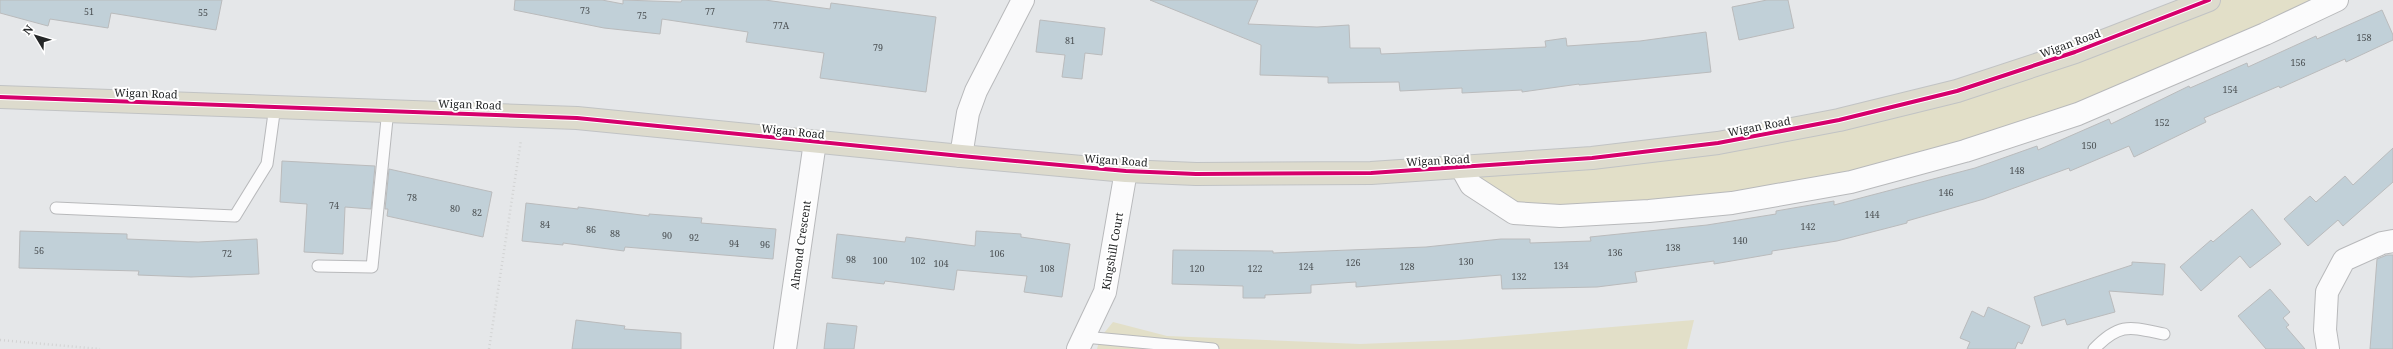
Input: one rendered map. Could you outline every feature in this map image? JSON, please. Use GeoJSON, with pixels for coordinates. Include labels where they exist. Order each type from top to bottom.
{"type":"FeatureCollection","features":[{"type":"Feature","properties":{"kind":"highway","name":"Wigan Road"},"geometry":{"type":"LineString","coordinates":[[0,97],[388,109],[577,118],[962,156],[1126,170],[1196,174],[1282,175],[1461,168],[1592,158],[1718,143],[1839,120],[1964,89],[2075,52],[2210,0]]}},
{"type":"Feature","properties":{"kind":"street"},"geometry":{"type":"LineString","coordinates":[[962,156],[968,113],[976,91],[1023,0]]}},
{"type":"Feature","properties":{"kind":"street"},"geometry":{"type":"LineString","coordinates":[[1461,168],[1471,185],[1514,213],[1560,216],[1648,211],[1732,203],[1851,182],[1964,151],[2078,114],[2265,34],[2337,0]]}},
{"type":"Feature","properties":{"kind":"street","name":"Almond Crescent"},"geometry":{"type":"LineString","coordinates":[[785,349],[815,142]]}},
{"type":"Feature","properties":{"kind":"street","name":"Kingshill Court"},"geometry":{"type":"LineString","coordinates":[[1081,343],[1105,292],[1126,170]]}},
{"type":"Feature","properties":{"kind":"street"},"geometry":{"type":"LineString","coordinates":[[2328,349],[2325,330],[2326,292],[2344,260],[2382,243],[2393,241]]}},
{"type":"Feature","properties":{"kind":"lane"},"geometry":{"type":"LineString","coordinates":[[56,208],[235,216],[267,164],[275,106]]}},
{"type":"Feature","properties":{"kind":"lane"},"geometry":{"type":"LineString","coordinates":[[318,266],[372,267],[388,109]]}},
{"type":"Feature","properties":{"kind":"lane"},"geometry":{"type":"LineString","coordinates":[[2094,349],[2107,335],[2117,330],[2132,328],[2164,334]]}},
{"type":"Feature","properties":{"kind":"lane"},"geometry":{"type":"LineString","coordinates":[[1081,343],[1213,349]]}},
{"type":"Feature","properties":{"kind":"path"},"geometry":{"type":"LineString","coordinates":[[489,349],[525,115]]}},
{"type":"Feature","properties":{"kind":"path"},"geometry":{"type":"LineString","coordinates":[[0,340],[100,349]]}},
{"type":"Feature","properties":{"kind":"shaded area"},"geometry":{"type":"Polygon","coordinates":[[[2209,0],[2337,0],[2176,73],[1851,182],[1514,213],[1461,167],[1839,120],[2209,0]]]}},
{"type":"Feature","properties":{"kind":"shaded area"},"geometry":{"type":"Polygon","coordinates":[[[1694,320],[1687,349],[1097,349],[1100,338],[1113,322],[1167,336],[1360,344],[1458,340],[1694,320]]]}},
{"type":"Feature","properties":{"kind":"building"},"geometry":{"type":"Polygon","coordinates":[[[0,0],[222,0],[216,30],[111,13],[108,28],[50,19],[48,26],[0,13],[0,0]]]}},
{"type":"Feature","properties":{"kind":"building"},"geometry":{"type":"Polygon","coordinates":[[[515,0],[602,0],[623,4],[623,0],[681,2],[682,0],[765,0],[830,9],[831,3],[936,17],[926,92],[820,78],[824,53],[746,42],[748,32],[662,19],[660,34],[604,28],[514,10],[515,0]]]}},
{"type":"Feature","properties":{"kind":"building"},"geometry":{"type":"Polygon","coordinates":[[[1150,0],[1258,0],[1248,24],[1317,27],[1349,25],[1350,48],[1380,48],[1381,54],[1546,47],[1545,41],[1566,38],[1567,46],[1640,41],[1706,32],[1711,72],[1579,84],[1522,92],[1522,90],[1462,93],[1462,88],[1400,91],[1399,82],[1328,83],[1328,77],[1260,75],[1261,45],[1150,0]]]}},
{"type":"Feature","properties":{"kind":"building"},"geometry":{"type":"Polygon","coordinates":[[[1767,0],[1788,0],[1794,28],[1739,40],[1732,7],[1767,0]]]}},
{"type":"Feature","properties":{"kind":"building"},"geometry":{"type":"Polygon","coordinates":[[[2382,10],[2393,35],[2393,40],[2346,62],[2345,59],[2280,88],[2279,86],[2204,118],[2206,122],[2134,157],[2129,146],[2070,171],[2069,168],[1984,199],[1907,221],[1907,223],[1837,241],[1772,251],[1772,254],[1714,264],[1714,261],[1635,272],[1637,282],[1597,287],[1502,289],[1501,275],[1356,287],[1356,282],[1311,285],[1311,293],[1265,295],[1265,298],[1243,298],[1243,286],[1172,284],[1173,250],[1273,251],[1273,253],[1426,247],[1501,239],[1530,239],[1530,243],[1591,241],[1590,237],[1707,225],[1776,214],[1776,211],[1834,201],[1834,205],[1975,168],[2037,146],[2038,150],[2109,119],[2111,124],[2189,86],[2190,88],[2247,63],[2248,67],[2316,36],[2317,39],[2382,10]]]}},
{"type":"Feature","properties":{"kind":"building"},"geometry":{"type":"Polygon","coordinates":[[[1040,20],[1105,28],[1102,55],[1085,53],[1082,79],[1062,77],[1065,55],[1036,52],[1040,20]]]}},
{"type":"Feature","properties":{"kind":"building"},"geometry":{"type":"Polygon","coordinates":[[[2393,148],[2393,182],[2343,226],[2338,220],[2308,246],[2284,219],[2310,196],[2316,202],[2345,176],[2353,185],[2393,148]]]}},
{"type":"Feature","properties":{"kind":"building"},"geometry":{"type":"Polygon","coordinates":[[[282,161],[375,166],[371,209],[345,207],[343,254],[304,252],[307,204],[280,202],[282,161]]]}},
{"type":"Feature","properties":{"kind":"building"},"geometry":{"type":"Polygon","coordinates":[[[389,169],[492,192],[483,237],[387,216],[388,209],[385,209],[389,169]]]}},
{"type":"Feature","properties":{"kind":"building"},"geometry":{"type":"Polygon","coordinates":[[[526,203],[578,209],[578,207],[649,216],[649,214],[702,218],[701,223],[776,229],[773,259],[625,247],[624,251],[563,243],[563,245],[522,241],[526,203]]]}},
{"type":"Feature","properties":{"kind":"building"},"geometry":{"type":"Polygon","coordinates":[[[2252,209],[2281,244],[2250,268],[2240,256],[2201,291],[2180,267],[2211,240],[2213,242],[2252,209]]]}},
{"type":"Feature","properties":{"kind":"building"},"geometry":{"type":"Polygon","coordinates":[[[20,231],[127,234],[127,239],[198,242],[257,239],[259,274],[191,277],[138,275],[139,271],[19,268],[20,231]]]}},
{"type":"Feature","properties":{"kind":"building"},"geometry":{"type":"Polygon","coordinates":[[[976,231],[1021,234],[1021,237],[1070,244],[1062,297],[1024,292],[1027,276],[957,270],[954,290],[885,281],[884,284],[832,278],[837,234],[905,242],[906,237],[975,246],[976,231]]]}},
{"type":"Feature","properties":{"kind":"building"},"geometry":{"type":"Polygon","coordinates":[[[2387,255],[2393,255],[2393,349],[2370,349],[2377,259],[2387,255]]]}},
{"type":"Feature","properties":{"kind":"building"},"geometry":{"type":"Polygon","coordinates":[[[2132,262],[2165,264],[2163,295],[2109,291],[2115,312],[2067,325],[2065,319],[2042,326],[2034,297],[2132,265],[2132,262]]]}},
{"type":"Feature","properties":{"kind":"building"},"geometry":{"type":"Polygon","coordinates":[[[2270,289],[2290,312],[2283,318],[2289,325],[2286,327],[2305,349],[2266,349],[2238,316],[2270,289]]]}},
{"type":"Feature","properties":{"kind":"building"},"geometry":{"type":"Polygon","coordinates":[[[1988,307],[2030,326],[2022,344],[2018,342],[2015,349],[1967,349],[1970,342],[1960,338],[1972,311],[1984,317],[1988,307]]]}},
{"type":"Feature","properties":{"kind":"building"},"geometry":{"type":"Polygon","coordinates":[[[576,320],[625,326],[624,329],[681,333],[681,349],[572,349],[576,320]]]}},
{"type":"Feature","properties":{"kind":"building"},"geometry":{"type":"Polygon","coordinates":[[[827,323],[857,326],[854,349],[824,349],[827,323]]]}},
{"type":"Feature","properties":{"kind":"cycle path"},"geometry":{"type":"LineString","coordinates":[[0,97],[577,118],[1126,171],[1196,174],[1371,173],[1592,158],[1718,143],[1839,120],[1957,91],[2075,52],[2209,0]]}}]}
